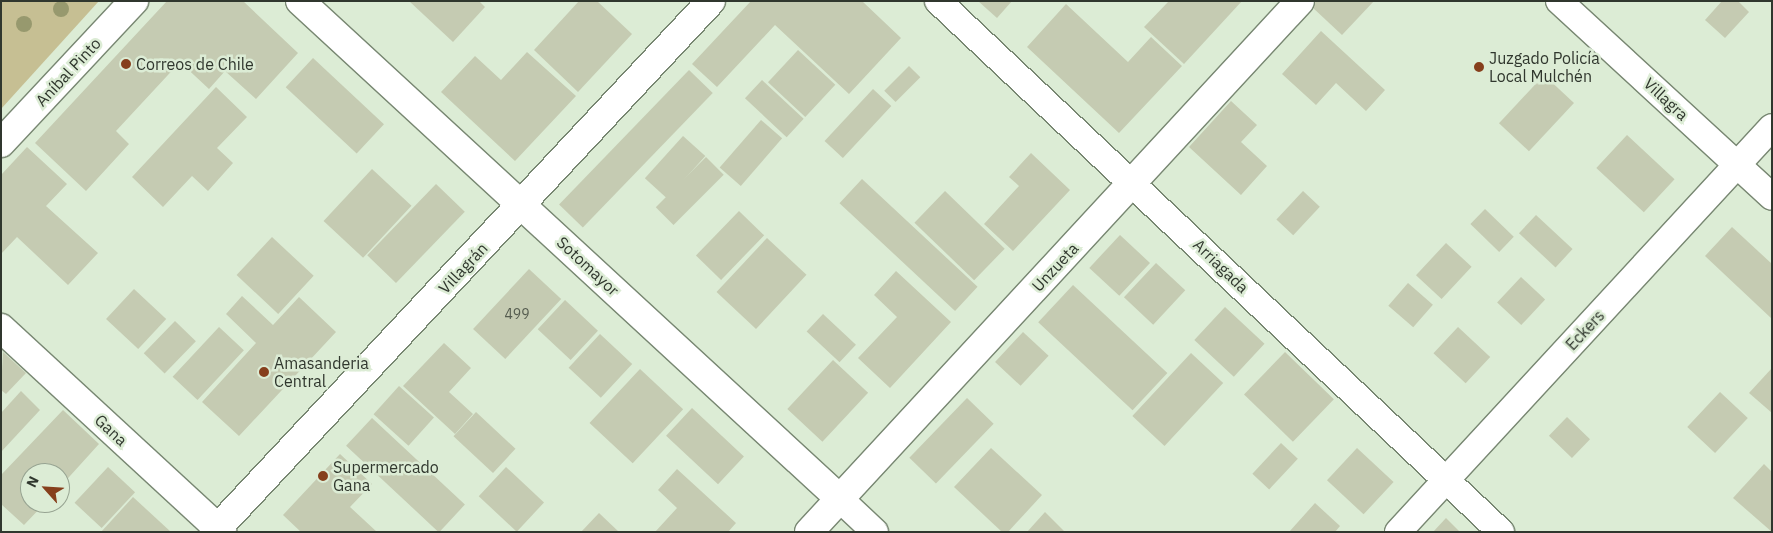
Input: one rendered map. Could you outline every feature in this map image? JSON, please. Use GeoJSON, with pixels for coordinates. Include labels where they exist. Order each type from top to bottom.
{"type":"FeatureCollection","features":[{"type":"Feature","properties":{"kind":"street","name":"Aníbal Pinto"},"geometry":{"type":"LineString","coordinates":[[1,143],[134,1]]}},
{"type":"Feature","properties":{"kind":"street","name":"Sotomayor"},"geometry":{"type":"LineString","coordinates":[[300,1],[875,532]]}},
{"type":"Feature","properties":{"kind":"street","name":"Villagrán"},"geometry":{"type":"LineString","coordinates":[[218,530],[711,1]]}},
{"type":"Feature","properties":{"kind":"street","name":"Arriagada"},"geometry":{"type":"LineString","coordinates":[[938,1],[1133,182],[1501,532]]}},
{"type":"Feature","properties":{"kind":"street","name":"Unzueta"},"geometry":{"type":"LineString","coordinates":[[810,532],[1300,1]]}},
{"type":"Feature","properties":{"kind":"street","name":"Villagra"},"geometry":{"type":"LineString","coordinates":[[1559,1],[1772,197]]}},
{"type":"Feature","properties":{"kind":"street","name":"Eckers"},"geometry":{"type":"LineString","coordinates":[[1398,532],[1772,127]]}},
{"type":"Feature","properties":{"kind":"street","name":"Gana"},"geometry":{"type":"LineString","coordinates":[[1,328],[218,530]]}},
{"type":"Feature","properties":{"kind":"shaded area"},"geometry":{"type":"Polygon","coordinates":[[[1,1],[99,1],[1,109],[1,1]]]}},
{"type":"Feature","properties":{"kind":"building"},"geometry":{"type":"Polygon","coordinates":[[[167,1],[243,1],[298,53],[256,99],[225,71],[209,89],[180,62],[116,131],[129,144],[86,191],[35,143],[167,1]]]}},
{"type":"Feature","properties":{"kind":"building"},"geometry":{"type":"Polygon","coordinates":[[[409,1],[479,1],[485,7],[453,42],[409,1]]]}},
{"type":"Feature","properties":{"kind":"building"},"geometry":{"type":"Polygon","coordinates":[[[579,1],[597,1],[632,34],[578,92],[534,50],[579,1]]]}},
{"type":"Feature","properties":{"kind":"building"},"geometry":{"type":"Polygon","coordinates":[[[751,1],[862,1],[901,38],[849,94],[775,25],[717,87],[692,64],[751,1]]]}},
{"type":"Feature","properties":{"kind":"building"},"geometry":{"type":"Polygon","coordinates":[[[978,1],[1012,1],[997,18],[978,1]]]}},
{"type":"Feature","properties":{"kind":"building"},"geometry":{"type":"Polygon","coordinates":[[[1169,1],[1242,1],[1184,64],[1144,27],[1169,1]]]}},
{"type":"Feature","properties":{"kind":"building"},"geometry":{"type":"Polygon","coordinates":[[[1316,1],[1374,1],[1342,35],[1312,7],[1316,1]]]}},
{"type":"Feature","properties":{"kind":"building"},"geometry":{"type":"Polygon","coordinates":[[[1722,1],[1738,1],[1749,12],[1725,38],[1705,20],[1722,1]]]}},
{"type":"Feature","properties":{"kind":"building"},"geometry":{"type":"Polygon","coordinates":[[[1066,4],[1128,62],[1151,37],[1182,66],[1119,133],[1027,47],[1066,4]]]}},
{"type":"Feature","properties":{"kind":"building"},"geometry":{"type":"Polygon","coordinates":[[[1321,31],[1385,90],[1366,111],[1336,83],[1316,105],[1282,74],[1321,31]]]}},
{"type":"Feature","properties":{"kind":"building"},"geometry":{"type":"Polygon","coordinates":[[[798,50],[835,85],[805,117],[768,82],[798,50]]]}},
{"type":"Feature","properties":{"kind":"building"},"geometry":{"type":"Polygon","coordinates":[[[527,52],[576,96],[515,161],[441,92],[475,56],[501,80],[527,52]]]}},
{"type":"Feature","properties":{"kind":"building"},"geometry":{"type":"Polygon","coordinates":[[[313,58],[384,124],[357,153],[286,87],[313,58]]]}},
{"type":"Feature","properties":{"kind":"building"},"geometry":{"type":"Polygon","coordinates":[[[909,66],[920,77],[896,102],[884,91],[909,66]]]}},
{"type":"Feature","properties":{"kind":"building"},"geometry":{"type":"Polygon","coordinates":[[[689,70],[713,93],[583,227],[559,205],[689,70]]]}},
{"type":"Feature","properties":{"kind":"building"},"geometry":{"type":"Polygon","coordinates":[[[1544,75],[1574,103],[1529,151],[1499,123],[1544,75]]]}},
{"type":"Feature","properties":{"kind":"building"},"geometry":{"type":"Polygon","coordinates":[[[762,80],[804,119],[787,137],[745,98],[762,80]]]}},
{"type":"Feature","properties":{"kind":"building"},"geometry":{"type":"Polygon","coordinates":[[[216,87],[247,117],[217,148],[233,163],[208,191],[192,176],[163,207],[132,177],[216,87]]]}},
{"type":"Feature","properties":{"kind":"building"},"geometry":{"type":"Polygon","coordinates":[[[873,89],[891,106],[843,158],[825,141],[873,89]]]}},
{"type":"Feature","properties":{"kind":"building"},"geometry":{"type":"Polygon","coordinates":[[[1231,101],[1257,125],[1241,142],[1267,166],[1241,195],[1189,147],[1231,101]]]}},
{"type":"Feature","properties":{"kind":"building"},"geometry":{"type":"Polygon","coordinates":[[[761,120],[782,138],[741,186],[720,168],[761,120]]]}},
{"type":"Feature","properties":{"kind":"building"},"geometry":{"type":"Polygon","coordinates":[[[1627,135],[1675,179],[1644,212],[1596,168],[1627,135]]]}},
{"type":"Feature","properties":{"kind":"building"},"geometry":{"type":"Polygon","coordinates":[[[683,136],[705,156],[667,198],[645,178],[683,136]]]}},
{"type":"Feature","properties":{"kind":"building"},"geometry":{"type":"Polygon","coordinates":[[[27,147],[67,184],[46,206],[98,253],[68,285],[17,237],[1,254],[1,175],[27,147]]]}},
{"type":"Feature","properties":{"kind":"building"},"geometry":{"type":"Polygon","coordinates":[[[1031,153],[1070,190],[1013,251],[984,224],[1019,186],[1009,177],[1031,153]]]}},
{"type":"Feature","properties":{"kind":"building"},"geometry":{"type":"Polygon","coordinates":[[[706,157],[724,175],[673,225],[656,207],[706,157]]]}},
{"type":"Feature","properties":{"kind":"building"},"geometry":{"type":"Polygon","coordinates":[[[372,169],[411,206],[363,258],[324,221],[372,169]]]}},
{"type":"Feature","properties":{"kind":"building"},"geometry":{"type":"Polygon","coordinates":[[[862,179],[978,287],[955,311],[839,203],[862,179]]]}},
{"type":"Feature","properties":{"kind":"building"},"geometry":{"type":"Polygon","coordinates":[[[436,184],[465,212],[396,283],[367,255],[436,184]]]}},
{"type":"Feature","properties":{"kind":"building"},"geometry":{"type":"Polygon","coordinates":[[[945,191],[1005,249],[974,280],[914,223],[945,191]]]}},
{"type":"Feature","properties":{"kind":"building"},"geometry":{"type":"Polygon","coordinates":[[[1303,191],[1320,207],[1293,235],[1276,220],[1303,191]]]}},
{"type":"Feature","properties":{"kind":"building"},"geometry":{"type":"Polygon","coordinates":[[[1485,209],[1514,237],[1499,252],[1470,224],[1485,209]]]}},
{"type":"Feature","properties":{"kind":"building"},"geometry":{"type":"Polygon","coordinates":[[[739,211],[764,235],[721,280],[696,256],[739,211]]]}},
{"type":"Feature","properties":{"kind":"building"},"geometry":{"type":"Polygon","coordinates":[[[1536,215],[1573,249],[1556,267],[1519,233],[1536,215]]]}},
{"type":"Feature","properties":{"kind":"building"},"geometry":{"type":"Polygon","coordinates":[[[1732,227],[1772,264],[1772,319],[1705,256],[1732,227]]]}},
{"type":"Feature","properties":{"kind":"building"},"geometry":{"type":"Polygon","coordinates":[[[1120,235],[1150,263],[1119,296],[1089,268],[1120,235]]]}},
{"type":"Feature","properties":{"kind":"building"},"geometry":{"type":"Polygon","coordinates":[[[272,237],[314,276],[278,314],[237,275],[272,237]]]}},
{"type":"Feature","properties":{"kind":"building"},"geometry":{"type":"Polygon","coordinates":[[[767,238],[806,275],[756,329],[717,292],[767,238]]]}},
{"type":"Feature","properties":{"kind":"building"},"geometry":{"type":"Polygon","coordinates":[[[1446,243],[1472,267],[1442,299],[1416,275],[1446,243]]]}},
{"type":"Feature","properties":{"kind":"building"},"geometry":{"type":"Polygon","coordinates":[[[1156,263],[1185,290],[1153,325],[1124,297],[1156,263]]]}},
{"type":"Feature","properties":{"kind":"building"},"geometry":{"type":"Polygon","coordinates":[[[529,269],[561,299],[505,359],[473,329],[529,269]]]}},
{"type":"Feature","properties":{"kind":"building"},"geometry":{"type":"Polygon","coordinates":[[[896,271],[951,322],[890,388],[858,358],[897,317],[874,295],[896,271]]]}},
{"type":"Feature","properties":{"kind":"building"},"geometry":{"type":"Polygon","coordinates":[[[1521,277],[1545,300],[1521,325],[1497,303],[1521,277]]]}},
{"type":"Feature","properties":{"kind":"building"},"geometry":{"type":"Polygon","coordinates":[[[1408,283],[1433,305],[1413,327],[1388,306],[1408,283]]]}},
{"type":"Feature","properties":{"kind":"building"},"geometry":{"type":"Polygon","coordinates":[[[1073,285],[1167,373],[1133,410],[1038,322],[1073,285]]]}},
{"type":"Feature","properties":{"kind":"building"},"geometry":{"type":"Polygon","coordinates":[[[134,289],[166,319],[138,349],[106,319],[134,289]]]}},
{"type":"Feature","properties":{"kind":"building","name":"Amasanderia Central"},"geometry":{"type":"Polygon","coordinates":[[[242,296],[273,325],[299,297],[336,332],[239,436],[202,402],[256,343],[226,314],[242,296]]]}},
{"type":"Feature","properties":{"kind":"building"},"geometry":{"type":"Polygon","coordinates":[[[565,300],[598,331],[571,360],[538,329],[565,300]]]}},
{"type":"Feature","properties":{"kind":"building"},"geometry":{"type":"Polygon","coordinates":[[[1225,307],[1264,344],[1234,377],[1194,340],[1225,307]]]}},
{"type":"Feature","properties":{"kind":"building"},"geometry":{"type":"Polygon","coordinates":[[[823,314],[856,345],[840,362],[807,332],[823,314]]]}},
{"type":"Feature","properties":{"kind":"building"},"geometry":{"type":"Polygon","coordinates":[[[175,321],[196,341],[165,374],[144,353],[175,321]]]}},
{"type":"Feature","properties":{"kind":"building"},"geometry":{"type":"Polygon","coordinates":[[[219,327],[244,350],[197,400],[173,377],[219,327]]]}},
{"type":"Feature","properties":{"kind":"building"},"geometry":{"type":"Polygon","coordinates":[[[1458,327],[1490,357],[1466,383],[1433,353],[1458,327]]]}},
{"type":"Feature","properties":{"kind":"building"},"geometry":{"type":"Polygon","coordinates":[[[1023,332],[1049,356],[1021,386],[995,362],[1023,332]]]}},
{"type":"Feature","properties":{"kind":"building"},"geometry":{"type":"Polygon","coordinates":[[[600,334],[632,364],[601,398],[569,368],[600,334]]]}},
{"type":"Feature","properties":{"kind":"building"},"geometry":{"type":"Polygon","coordinates":[[[444,343],[471,368],[449,392],[473,414],[455,434],[403,386],[444,343]]]}},
{"type":"Feature","properties":{"kind":"building"},"geometry":{"type":"Polygon","coordinates":[[[3,352],[26,373],[6,394],[1,390],[3,352]]]}},
{"type":"Feature","properties":{"kind":"building"},"geometry":{"type":"Polygon","coordinates":[[[1285,352],[1334,399],[1293,442],[1244,394],[1285,352]]]}},
{"type":"Feature","properties":{"kind":"building"},"geometry":{"type":"Polygon","coordinates":[[[1191,353],[1223,383],[1165,446],[1132,416],[1191,353]]]}},
{"type":"Feature","properties":{"kind":"building"},"geometry":{"type":"Polygon","coordinates":[[[833,360],[868,393],[822,442],[787,409],[833,360]]]}},
{"type":"Feature","properties":{"kind":"building"},"geometry":{"type":"Polygon","coordinates":[[[1772,368],[1772,413],[1749,393],[1772,368]]]}},
{"type":"Feature","properties":{"kind":"building"},"geometry":{"type":"Polygon","coordinates":[[[640,369],[683,409],[633,463],[590,423],[640,369]]]}},
{"type":"Feature","properties":{"kind":"building"},"geometry":{"type":"Polygon","coordinates":[[[399,386],[434,417],[409,446],[374,414],[399,386]]]}},
{"type":"Feature","properties":{"kind":"building"},"geometry":{"type":"Polygon","coordinates":[[[21,391],[40,410],[1,452],[1,413],[21,391]]]}},
{"type":"Feature","properties":{"kind":"building"},"geometry":{"type":"Polygon","coordinates":[[[1720,392],[1748,418],[1715,453],[1687,427],[1720,392]]]}},
{"type":"Feature","properties":{"kind":"building"},"geometry":{"type":"Polygon","coordinates":[[[967,398],[994,424],[936,483],[909,458],[967,398]]]}},
{"type":"Feature","properties":{"kind":"building"},"geometry":{"type":"Polygon","coordinates":[[[692,408],[744,456],[718,484],[666,436],[692,408]]]}},
{"type":"Feature","properties":{"kind":"building"},"geometry":{"type":"Polygon","coordinates":[[[63,410],[99,444],[70,476],[70,463],[20,463],[20,513],[35,513],[24,525],[1,504],[1,475],[63,410]]]}},
{"type":"Feature","properties":{"kind":"building"},"geometry":{"type":"Polygon","coordinates":[[[476,412],[515,449],[493,473],[453,436],[476,412]]]}},
{"type":"Feature","properties":{"kind":"building"},"geometry":{"type":"Polygon","coordinates":[[[1567,417],[1590,439],[1572,458],[1549,436],[1567,417]]]}},
{"type":"Feature","properties":{"kind":"building"},"geometry":{"type":"Polygon","coordinates":[[[372,418],[465,505],[439,532],[346,446],[372,418]]]}},
{"type":"Feature","properties":{"kind":"building"},"geometry":{"type":"Polygon","coordinates":[[[1281,443],[1298,459],[1269,489],[1252,474],[1281,443]]]}},
{"type":"Feature","properties":{"kind":"building"},"geometry":{"type":"Polygon","coordinates":[[[991,448],[1042,495],[1008,532],[1002,532],[954,487],[991,448]]]}},
{"type":"Feature","properties":{"kind":"building"},"geometry":{"type":"Polygon","coordinates":[[[1357,448],[1394,482],[1364,514],[1327,480],[1357,448]]]}},
{"type":"Feature","properties":{"kind":"building"},"geometry":{"type":"Polygon","coordinates":[[[340,454],[372,484],[350,507],[377,532],[301,532],[283,515],[340,454]]]}},
{"type":"Feature","properties":{"kind":"building"},"geometry":{"type":"Polygon","coordinates":[[[1764,464],[1772,472],[1772,532],[1733,498],[1764,464]]]}},
{"type":"Feature","properties":{"kind":"building"},"geometry":{"type":"Polygon","coordinates":[[[108,467],[135,492],[102,528],[75,503],[108,467]]]}},
{"type":"Feature","properties":{"kind":"building"},"geometry":{"type":"Polygon","coordinates":[[[506,467],[544,502],[517,532],[479,496],[506,467]]]}},
{"type":"Feature","properties":{"kind":"building"},"geometry":{"type":"Polygon","coordinates":[[[677,469],[736,523],[728,532],[655,532],[677,508],[658,490],[677,469]]]}},
{"type":"Feature","properties":{"kind":"building"},"geometry":{"type":"Polygon","coordinates":[[[133,497],[171,532],[101,532],[133,497]]]}},
{"type":"Feature","properties":{"kind":"building"},"geometry":{"type":"Polygon","coordinates":[[[1315,503],[1340,526],[1335,532],[1289,532],[1315,503]]]}},
{"type":"Feature","properties":{"kind":"building"},"geometry":{"type":"Polygon","coordinates":[[[1045,512],[1065,532],[1027,532],[1045,512]]]}},
{"type":"Feature","properties":{"kind":"building"},"geometry":{"type":"Polygon","coordinates":[[[599,513],[619,532],[581,532],[599,513]]]}},
{"type":"Feature","properties":{"kind":"building"},"geometry":{"type":"Polygon","coordinates":[[[1446,518],[1460,532],[1433,532],[1446,518]]]}},
{"type":"Feature","properties":{"kind":"place","name":"Correos de Chile"},"geometry":{"type":"Point","coordinates":[126,64]}},
{"type":"Feature","properties":{"kind":"place","name":"Juzgado Policía Local Mulchén"},"geometry":{"type":"Point","coordinates":[1479,67]}},
{"type":"Feature","properties":{"kind":"place","name":"Amasanderia Central"},"geometry":{"type":"Point","coordinates":[264,372]}},
{"type":"Feature","properties":{"kind":"place","name":"Supermercado Gana"},"geometry":{"type":"Point","coordinates":[323,476]}}]}
